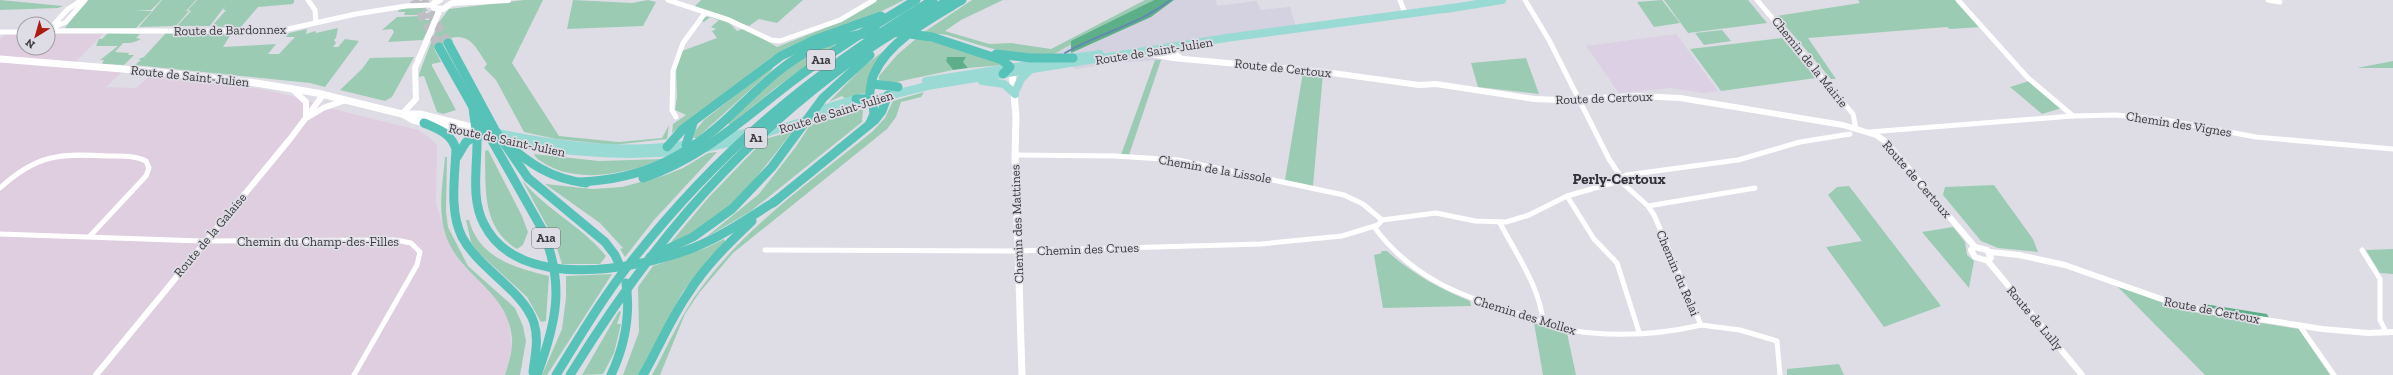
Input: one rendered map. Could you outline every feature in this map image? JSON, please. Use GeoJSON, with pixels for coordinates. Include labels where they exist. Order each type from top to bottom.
{"type":"FeatureCollection","features":[{"type":"Feature","properties":{"kind":"highway"},"geometry":{"type":"LineString","coordinates":[[668,150],[683,129],[764,67],[791,51],[874,19],[916,0]]}},
{"type":"Feature","properties":{"kind":"highway","name":"A1a"},"geometry":{"type":"LineString","coordinates":[[503,140],[536,169],[558,178],[581,182],[617,183],[636,180],[660,173],[687,160],[732,130],[826,57],[916,0]]}},
{"type":"Feature","properties":{"kind":"highway","name":"A1"},"geometry":{"type":"LineString","coordinates":[[556,375],[617,280],[688,193],[764,119],[848,53],[933,0]]}},
{"type":"Feature","properties":{"kind":"highway","name":"A1"},"geometry":{"type":"LineString","coordinates":[[570,375],[632,278],[692,204],[750,144],[826,79],[907,25],[950,0]]}},
{"type":"Feature","properties":{"kind":"highway"},"geometry":{"type":"LineString","coordinates":[[869,124],[874,111],[870,97],[873,80],[883,61],[901,44],[962,0]]}},
{"type":"Feature","properties":{"kind":"highway","name":"A1a"},"geometry":{"type":"LineString","coordinates":[[472,107],[477,141],[477,194],[483,224],[503,249],[516,257],[534,264],[570,269],[605,268],[653,261],[692,244],[747,196],[830,91],[848,72],[907,25]]}},
{"type":"Feature","properties":{"kind":"highway"},"geometry":{"type":"LineString","coordinates":[[581,182],[633,175],[678,156],[706,137],[775,72],[812,48],[846,37],[874,32],[902,32],[932,37],[963,47],[1000,55],[1032,58],[1073,58]]}},
{"type":"Feature","properties":{"kind":"highway","name":"A1a"},"geometry":{"type":"LineString","coordinates":[[448,43],[503,140],[529,179],[544,194],[598,236],[614,255],[621,268],[628,296],[628,324],[623,345],[611,375]]}},
{"type":"Feature","properties":{"kind":"highway","name":"A1a"},"geometry":{"type":"LineString","coordinates":[[439,47],[542,229],[555,262],[558,283],[557,306],[549,342],[537,375]]}},
{"type":"Feature","properties":{"kind":"highway"},"geometry":{"type":"LineString","coordinates":[[979,51],[1004,61],[1013,69],[1003,74]]}},
{"type":"Feature","properties":{"kind":"highway"},"geometry":{"type":"LineString","coordinates":[[873,80],[898,87]]}},
{"type":"Feature","properties":{"kind":"highway"},"geometry":{"type":"LineString","coordinates":[[643,375],[674,316],[695,282],[738,234],[882,113],[888,95]]}},
{"type":"Feature","properties":{"kind":"highway"},"geometry":{"type":"LineString","coordinates":[[856,99],[870,97]]}},
{"type":"Feature","properties":{"kind":"highway"},"geometry":{"type":"LineString","coordinates":[[686,146],[690,129],[698,118]]}},
{"type":"Feature","properties":{"kind":"highway"},"geometry":{"type":"LineString","coordinates":[[424,123],[445,133],[452,139],[456,149],[456,206],[462,235],[478,260],[520,298],[534,319],[538,343],[533,375]]}},
{"type":"Feature","properties":{"kind":"highway"},"geometry":{"type":"LineString","coordinates":[[455,164],[465,143],[475,135],[487,131]]}},
{"type":"Feature","properties":{"kind":"highway"},"geometry":{"type":"LineString","coordinates":[[692,244],[723,234],[777,200]]}},
{"type":"Feature","properties":{"kind":"main road","name":"Route de Saint-Julien"},"geometry":{"type":"LineString","coordinates":[[0,59],[168,73],[289,88],[402,114],[424,123],[487,131],[528,140],[594,150],[668,150],[750,137],[822,115],[898,87],[951,76],[1013,69],[1073,58],[1405,14],[1423,14],[1502,0]]}},
{"type":"Feature","properties":{"kind":"main road","name":"Route de Saint-Julien"},"geometry":{"type":"LineString","coordinates":[[1013,69],[1029,71],[1140,53],[1166,46]]}},
{"type":"Feature","properties":{"kind":"main road","name":"Chemin des Mattines"},"geometry":{"type":"LineString","coordinates":[[1013,69],[1015,93],[1017,251],[1022,375]]}},
{"type":"Feature","properties":{"kind":"main road"},"geometry":{"type":"LineString","coordinates":[[957,81],[998,82],[1008,86],[1015,93],[1021,79],[1029,71]]}},
{"type":"Feature","properties":{"kind":"main road","name":"Route de Saint-Julien"},"geometry":{"type":"LineString","coordinates":[[870,97],[1003,74]]}},
{"type":"Feature","properties":{"kind":"main road","name":"Route de Saint-Julien"},"geometry":{"type":"LineString","coordinates":[[402,114],[420,114],[461,128],[475,135],[534,148],[603,156],[668,150],[686,146],[751,131],[856,99]]}},
{"type":"Feature","properties":{"kind":"street"},"geometry":{"type":"LineString","coordinates":[[57,24],[68,9],[82,0]]}},
{"type":"Feature","properties":{"kind":"street"},"geometry":{"type":"LineString","coordinates":[[57,24],[66,22],[85,0]]}},
{"type":"Feature","properties":{"kind":"street"},"geometry":{"type":"LineString","coordinates":[[308,0],[315,10],[316,23]]}},
{"type":"Feature","properties":{"kind":"street"},"geometry":{"type":"LineString","coordinates":[[440,0],[433,5],[434,8],[440,10]]}},
{"type":"Feature","properties":{"kind":"street"},"geometry":{"type":"LineString","coordinates":[[402,114],[416,99],[415,68],[440,10],[451,2],[508,0]]}},
{"type":"Feature","properties":{"kind":"street"},"geometry":{"type":"LineString","coordinates":[[668,0],[780,41],[840,20],[874,0]]}},
{"type":"Feature","properties":{"kind":"street"},"geometry":{"type":"LineString","coordinates":[[1400,0],[1405,14]]}},
{"type":"Feature","properties":{"kind":"street","name":"Chemin du Relai"},"geometry":{"type":"LineString","coordinates":[[1525,0],[1620,179],[1648,206],[1668,246],[1692,309],[1701,324],[1747,332],[1777,341],[1780,375]]}},
{"type":"Feature","properties":{"kind":"street","name":"Chemin de la Mairie"},"geometry":{"type":"LineString","coordinates":[[1757,0],[1818,70],[1853,114],[1856,128]]}},
{"type":"Feature","properties":{"kind":"street"},"geometry":{"type":"LineString","coordinates":[[1958,0],[2028,78],[2073,116]]}},
{"type":"Feature","properties":{"kind":"street"},"geometry":{"type":"LineString","coordinates":[[2268,0],[2280,2]]}},
{"type":"Feature","properties":{"kind":"street","name":"Route de Bardonnex"},"geometry":{"type":"LineString","coordinates":[[56,31],[266,32],[279,31],[390,8],[433,5]]}},
{"type":"Feature","properties":{"kind":"street"},"geometry":{"type":"LineString","coordinates":[[676,117],[672,110],[675,64],[683,43],[705,13]]}},
{"type":"Feature","properties":{"kind":"street"},"geometry":{"type":"LineString","coordinates":[[0,32],[16,32]]}},
{"type":"Feature","properties":{"kind":"street"},"geometry":{"type":"LineString","coordinates":[[1166,46],[1182,59]]}},
{"type":"Feature","properties":{"kind":"street","name":"Route de Certoux"},"geometry":{"type":"LineString","coordinates":[[1140,53],[1182,59],[1325,72],[1419,85],[1436,84],[1527,98],[1578,99],[1638,96],[1672,97],[1775,112],[1856,128],[1868,132],[1885,141],[1975,247],[1982,248],[1990,252],[2019,255],[2065,265],[2175,305],[2299,325],[2362,333],[2389,332]]}},
{"type":"Feature","properties":{"kind":"street"},"geometry":{"type":"LineString","coordinates":[[289,88],[306,102],[308,108],[305,119]]}},
{"type":"Feature","properties":{"kind":"street","name":"Route de la Galaise"},"geometry":{"type":"LineString","coordinates":[[96,375],[323,95]]}},
{"type":"Feature","properties":{"kind":"street"},"geometry":{"type":"LineString","coordinates":[[305,119],[323,108],[346,100]]}},
{"type":"Feature","properties":{"kind":"street","name":"Chemin des Vignes"},"geometry":{"type":"LineString","coordinates":[[1868,132],[2073,116],[2147,117],[2256,137],[2393,149]]}},
{"type":"Feature","properties":{"kind":"street"},"geometry":{"type":"LineString","coordinates":[[1382,220],[1436,214],[1475,221],[1500,222],[1520,219],[1567,196],[1620,179],[1738,160],[1800,142],[1850,134]]}},
{"type":"Feature","properties":{"kind":"street"},"geometry":{"type":"LineString","coordinates":[[0,188],[22,167],[51,156],[137,157],[146,161],[149,168],[146,176],[90,236]]}},
{"type":"Feature","properties":{"kind":"street","name":"Chemin de la Lissole"},"geometry":{"type":"LineString","coordinates":[[1015,156],[1115,156],[1200,164],[1344,195],[1363,204],[1382,220]]}},
{"type":"Feature","properties":{"kind":"street"},"geometry":{"type":"LineString","coordinates":[[1648,206],[1755,188]]}},
{"type":"Feature","properties":{"kind":"street"},"geometry":{"type":"LineString","coordinates":[[1567,196],[1594,239],[1617,263],[1639,332]]}},
{"type":"Feature","properties":{"kind":"street","name":"Chemin des Crues"},"geometry":{"type":"LineString","coordinates":[[765,250],[1017,251],[1283,243],[1342,236],[1374,227],[1382,220]]}},
{"type":"Feature","properties":{"kind":"street"},"geometry":{"type":"LineString","coordinates":[[1500,222],[1533,290],[1543,316],[1543,322]]}},
{"type":"Feature","properties":{"kind":"street","name":"Chemin des Mollex"},"geometry":{"type":"LineString","coordinates":[[1374,227],[1382,240],[1406,263],[1433,280],[1469,298],[1543,322],[1591,333],[1639,332],[1701,324]]}},
{"type":"Feature","properties":{"kind":"street","name":"Chemin du Champ-des-Filles"},"geometry":{"type":"LineString","coordinates":[[0,234],[205,240],[396,240],[415,246],[420,256],[416,268],[354,375]]}},
{"type":"Feature","properties":{"kind":"street","name":"Route de Certoux"},"geometry":{"type":"LineString","coordinates":[[1975,247],[1971,250],[1972,254],[1978,259],[1987,260]]}},
{"type":"Feature","properties":{"kind":"street"},"geometry":{"type":"LineString","coordinates":[[2362,250],[2380,279],[2380,323],[2389,332]]}},
{"type":"Feature","properties":{"kind":"street"},"geometry":{"type":"LineString","coordinates":[[1987,260],[1991,258],[1990,252]]}},
{"type":"Feature","properties":{"kind":"street","name":"Route de Lully"},"geometry":{"type":"LineString","coordinates":[[1987,260],[2082,375]]}},
{"type":"Feature","properties":{"kind":"street"},"geometry":{"type":"LineString","coordinates":[[2299,325],[2334,375]]}},
{"type":"Feature","properties":{"kind":"shaded area"},"geometry":{"type":"Polygon","coordinates":[[[1174,0],[1216,0],[1217,6],[1257,1],[1260,10],[1290,7],[1296,28],[1160,47],[1161,60],[1116,63],[1076,69],[1056,53],[1072,44],[1075,50],[1092,44],[1119,30],[1151,17],[1174,0]]]}},
{"type":"Feature","properties":{"kind":"shaded area"},"geometry":{"type":"Polygon","coordinates":[[[105,32],[71,66],[91,70],[122,72],[106,87],[136,88],[151,75],[262,89],[296,97],[333,109],[418,130],[430,138],[437,145],[436,204],[446,236],[462,264],[494,295],[508,319],[512,347],[505,375],[0,375],[0,39],[5,34],[16,34],[16,56],[56,56],[56,33],[105,32]]]}},
{"type":"Feature","properties":{"kind":"shaded area"},"geometry":{"type":"Polygon","coordinates":[[[1676,34],[1718,91],[1703,93],[1670,88],[1619,93],[1586,46],[1676,34]]]}},
{"type":"Feature","properties":{"kind":"green space"},"geometry":{"type":"Polygon","coordinates":[[[0,0],[63,6],[58,8],[0,10],[0,0]]]}},
{"type":"Feature","properties":{"kind":"green space"},"geometry":{"type":"Polygon","coordinates":[[[88,0],[161,0],[151,10],[134,11],[152,11],[136,28],[65,28],[68,24],[66,24],[88,0]]]}},
{"type":"Feature","properties":{"kind":"green space"},"geometry":{"type":"Polygon","coordinates":[[[162,0],[196,0],[186,11],[189,11],[176,26],[139,27],[162,0]]]}},
{"type":"Feature","properties":{"kind":"green space"},"geometry":{"type":"Polygon","coordinates":[[[197,0],[294,0],[294,2],[293,4],[258,7],[240,28],[212,26],[226,10],[223,10],[225,6],[210,26],[177,26],[191,11],[188,10],[197,0]]]}},
{"type":"Feature","properties":{"kind":"green space"},"geometry":{"type":"Polygon","coordinates":[[[524,0],[543,0],[512,63],[559,136],[619,142],[662,138],[669,125],[667,139],[613,145],[556,139],[524,132],[496,80],[484,68],[487,64],[476,48],[469,40],[458,37],[451,38],[453,41],[434,48],[441,62],[432,64],[432,66],[456,110],[443,114],[437,112],[424,76],[419,77],[419,74],[439,22],[449,9],[524,0]]]}},
{"type":"Feature","properties":{"kind":"green space"},"geometry":{"type":"Polygon","coordinates":[[[573,0],[632,3],[648,0],[656,2],[643,26],[567,29],[573,0]]]}},
{"type":"Feature","properties":{"kind":"green space"},"geometry":{"type":"Polygon","coordinates":[[[701,0],[803,0],[777,23],[759,19],[749,26],[694,7],[701,0]]]}},
{"type":"Feature","properties":{"kind":"green space"},"geometry":{"type":"Polygon","coordinates":[[[877,0],[904,0],[870,17],[772,57],[672,133],[673,124],[686,115],[675,110],[677,97],[676,69],[682,51],[717,38],[712,31],[716,29],[711,27],[719,20],[710,17],[715,17],[731,24],[737,31],[745,28],[777,47],[840,22],[877,0]]]}},
{"type":"Feature","properties":{"kind":"green space"},"geometry":{"type":"Polygon","coordinates":[[[972,0],[1003,0],[961,20],[945,31],[989,44],[1011,43],[1051,49],[1145,0],[1154,0],[1071,42],[1072,44],[1056,53],[1046,56],[1033,56],[1002,51],[947,35],[940,34],[938,36],[924,32],[972,0]]]}},
{"type":"Feature","properties":{"kind":"green space"},"geometry":{"type":"Polygon","coordinates":[[[1154,0],[1174,0],[1151,17],[1071,53],[1071,41],[1154,0]]]}},
{"type":"Feature","properties":{"kind":"green space"},"geometry":{"type":"Polygon","coordinates":[[[1662,0],[1680,23],[1654,27],[1637,2],[1662,0]]]}},
{"type":"Feature","properties":{"kind":"green space"},"geometry":{"type":"Polygon","coordinates":[[[1664,0],[1748,0],[1767,23],[1688,33],[1664,0]]]}},
{"type":"Feature","properties":{"kind":"green space"},"geometry":{"type":"Polygon","coordinates":[[[1858,0],[1956,0],[1981,27],[1950,29],[1947,27],[1808,38],[1836,79],[1831,79],[1777,16],[1860,3],[1858,0]]]}},
{"type":"Feature","properties":{"kind":"green space"},"geometry":{"type":"Polygon","coordinates":[[[424,8],[429,11],[423,11],[421,15],[404,15],[405,12],[398,12],[399,9],[424,8]]]}},
{"type":"Feature","properties":{"kind":"green space"},"geometry":{"type":"Polygon","coordinates":[[[421,16],[419,20],[432,20],[423,40],[388,42],[394,32],[392,29],[382,30],[397,17],[421,16]]]}},
{"type":"Feature","properties":{"kind":"green space"},"geometry":{"type":"Polygon","coordinates":[[[705,17],[710,17],[704,22],[701,21],[705,17]]]}},
{"type":"Feature","properties":{"kind":"green space"},"geometry":{"type":"Polygon","coordinates":[[[338,28],[336,38],[334,40],[336,43],[333,47],[338,47],[345,39],[359,41],[325,87],[310,83],[135,65],[141,60],[138,59],[144,57],[166,33],[231,34],[223,47],[276,44],[268,54],[279,54],[295,37],[286,37],[289,33],[307,29],[306,34],[315,31],[316,33],[338,28]]]}},
{"type":"Feature","properties":{"kind":"green space"},"geometry":{"type":"Polygon","coordinates":[[[1722,30],[1731,41],[1704,45],[1695,33],[1722,30]]]}},
{"type":"Feature","properties":{"kind":"green space"},"geometry":{"type":"Polygon","coordinates":[[[108,33],[140,34],[136,38],[141,39],[123,43],[115,52],[134,55],[124,65],[102,64],[104,60],[100,60],[118,46],[96,46],[99,39],[102,39],[108,33]]]}},
{"type":"Feature","properties":{"kind":"green space"},"geometry":{"type":"Polygon","coordinates":[[[902,37],[890,50],[866,93],[846,99],[842,96],[829,102],[864,66],[902,37]]]}},
{"type":"Feature","properties":{"kind":"green space"},"geometry":{"type":"Polygon","coordinates":[[[918,37],[997,61],[1003,65],[968,68],[963,62],[965,57],[947,57],[946,61],[953,70],[892,83],[879,80],[879,76],[897,55],[918,37]]]}},
{"type":"Feature","properties":{"kind":"green space"},"geometry":{"type":"Polygon","coordinates":[[[1782,38],[1816,78],[1721,91],[1690,49],[1782,38]]]}},
{"type":"Feature","properties":{"kind":"green space"},"geometry":{"type":"Polygon","coordinates":[[[832,44],[834,46],[774,89],[730,125],[728,123],[767,86],[797,62],[832,44]]]}},
{"type":"Feature","properties":{"kind":"green space"},"geometry":{"type":"Polygon","coordinates":[[[414,57],[392,97],[385,101],[340,90],[362,69],[370,58],[414,57]]]}},
{"type":"Feature","properties":{"kind":"green space"},"geometry":{"type":"Polygon","coordinates":[[[947,57],[966,57],[963,62],[968,68],[953,70],[946,61],[947,57]]]}},
{"type":"Feature","properties":{"kind":"green space"},"geometry":{"type":"Polygon","coordinates":[[[1526,58],[1539,94],[1478,87],[1471,63],[1526,58]]]}},
{"type":"Feature","properties":{"kind":"green space"},"geometry":{"type":"Polygon","coordinates":[[[1155,60],[1161,60],[1129,155],[1121,155],[1155,60]]]}},
{"type":"Feature","properties":{"kind":"green space"},"geometry":{"type":"Polygon","coordinates":[[[2393,61],[2393,68],[2357,68],[2393,61]]]}},
{"type":"Feature","properties":{"kind":"green space"},"geometry":{"type":"Polygon","coordinates":[[[773,66],[772,70],[697,138],[693,138],[695,131],[704,120],[773,66]]]}},
{"type":"Feature","properties":{"kind":"green space"},"geometry":{"type":"Polygon","coordinates":[[[1303,72],[1323,74],[1313,186],[1285,180],[1303,72]]]}},
{"type":"Feature","properties":{"kind":"green space"},"geometry":{"type":"Polygon","coordinates":[[[2029,81],[2062,108],[2042,114],[2010,87],[2029,81]]]}},
{"type":"Feature","properties":{"kind":"green space"},"geometry":{"type":"Polygon","coordinates":[[[924,92],[921,97],[901,102],[896,117],[887,129],[733,253],[699,293],[685,314],[660,375],[652,375],[681,319],[694,298],[719,265],[739,244],[782,204],[873,131],[885,118],[893,101],[924,92]]]}},
{"type":"Feature","properties":{"kind":"green space"},"geometry":{"type":"Polygon","coordinates":[[[863,109],[862,122],[751,211],[705,238],[759,194],[795,148],[810,125],[863,109]]]}},
{"type":"Feature","properties":{"kind":"green space"},"geometry":{"type":"Polygon","coordinates":[[[793,131],[744,193],[714,220],[667,247],[709,197],[765,139],[793,131]]]}},
{"type":"Feature","properties":{"kind":"green space"},"geometry":{"type":"Polygon","coordinates":[[[488,150],[522,216],[528,232],[523,245],[517,249],[505,240],[497,230],[491,218],[485,179],[485,151],[488,150]]]}},
{"type":"Feature","properties":{"kind":"green space"},"geometry":{"type":"Polygon","coordinates":[[[717,152],[654,220],[625,257],[620,249],[623,248],[600,223],[545,184],[593,189],[622,187],[663,176],[683,168],[708,153],[717,152]]]}},
{"type":"Feature","properties":{"kind":"green space"},"geometry":{"type":"Polygon","coordinates":[[[534,154],[599,161],[663,159],[635,169],[590,175],[561,171],[543,163],[534,154]]]}},
{"type":"Feature","properties":{"kind":"green space"},"geometry":{"type":"Polygon","coordinates":[[[445,157],[447,157],[446,211],[448,227],[468,266],[515,308],[523,326],[526,341],[520,375],[505,375],[511,353],[512,339],[509,322],[502,308],[493,296],[462,263],[446,236],[443,227],[441,207],[445,157]]]}},
{"type":"Feature","properties":{"kind":"green space"},"geometry":{"type":"Polygon","coordinates":[[[522,180],[542,200],[596,245],[606,256],[600,264],[562,264],[554,239],[522,180]]]}},
{"type":"Feature","properties":{"kind":"green space"},"geometry":{"type":"Polygon","coordinates":[[[1994,185],[2033,239],[2038,252],[1998,248],[1981,241],[1943,195],[1945,187],[1994,185]]]}},
{"type":"Feature","properties":{"kind":"green space"},"geometry":{"type":"Polygon","coordinates":[[[1849,186],[1941,306],[1884,327],[1826,247],[1862,241],[1828,195],[1837,187],[1849,186]]]}},
{"type":"Feature","properties":{"kind":"green space"},"geometry":{"type":"Polygon","coordinates":[[[466,220],[469,220],[474,233],[481,244],[500,259],[511,265],[549,276],[546,321],[541,322],[527,297],[478,252],[471,242],[466,220]]]}},
{"type":"Feature","properties":{"kind":"green space"},"geometry":{"type":"Polygon","coordinates":[[[1953,227],[1965,242],[1967,255],[1974,261],[1969,288],[1922,232],[1953,227]]]}},
{"type":"Feature","properties":{"kind":"green space"},"geometry":{"type":"Polygon","coordinates":[[[724,239],[725,242],[710,257],[682,293],[639,375],[623,375],[639,332],[638,287],[653,266],[706,248],[724,239]]]}},
{"type":"Feature","properties":{"kind":"green space"},"geometry":{"type":"Polygon","coordinates":[[[2393,249],[2393,274],[2380,273],[2366,250],[2393,249]]]}},
{"type":"Feature","properties":{"kind":"green space"},"geometry":{"type":"Polygon","coordinates":[[[1381,251],[1387,251],[1426,280],[1470,301],[1471,306],[1383,308],[1374,255],[1382,253],[1381,251]]]}},
{"type":"Feature","properties":{"kind":"green space"},"geometry":{"type":"Polygon","coordinates":[[[612,274],[547,375],[542,375],[562,329],[566,298],[566,276],[612,274]]]}},
{"type":"Feature","properties":{"kind":"green space"},"geometry":{"type":"Polygon","coordinates":[[[2117,286],[2193,312],[2299,329],[2330,375],[2205,375],[2117,286]]]}},
{"type":"Feature","properties":{"kind":"green space"},"geometry":{"type":"Polygon","coordinates":[[[2204,304],[2267,314],[2269,318],[2207,308],[2204,304]]]}},
{"type":"Feature","properties":{"kind":"green space"},"geometry":{"type":"Polygon","coordinates":[[[619,311],[621,312],[617,324],[621,324],[614,353],[603,374],[582,375],[619,311]]]}},
{"type":"Feature","properties":{"kind":"green space"},"geometry":{"type":"Polygon","coordinates":[[[1534,323],[1567,333],[1576,375],[1543,375],[1534,323]]]}},
{"type":"Feature","properties":{"kind":"green space"},"geometry":{"type":"Polygon","coordinates":[[[1839,364],[1844,375],[1787,375],[1787,369],[1839,364]]]}},
{"type":"Feature","properties":{"kind":"waterway"},"geometry":{"type":"LineString","coordinates":[[1065,53],[1145,16],[1170,0]]}},
{"type":"Feature","properties":{"kind":"tunnel"},"geometry":{"type":"LineString","coordinates":[[414,0],[439,47]]}},
{"type":"Feature","properties":{"kind":"tunnel"},"geometry":{"type":"LineString","coordinates":[[423,0],[448,43]]}},
{"type":"Feature","properties":{"kind":"district","name":"Perly-Certoux"},"geometry":{"type":"Point","coordinates":[1619,179]}}]}
